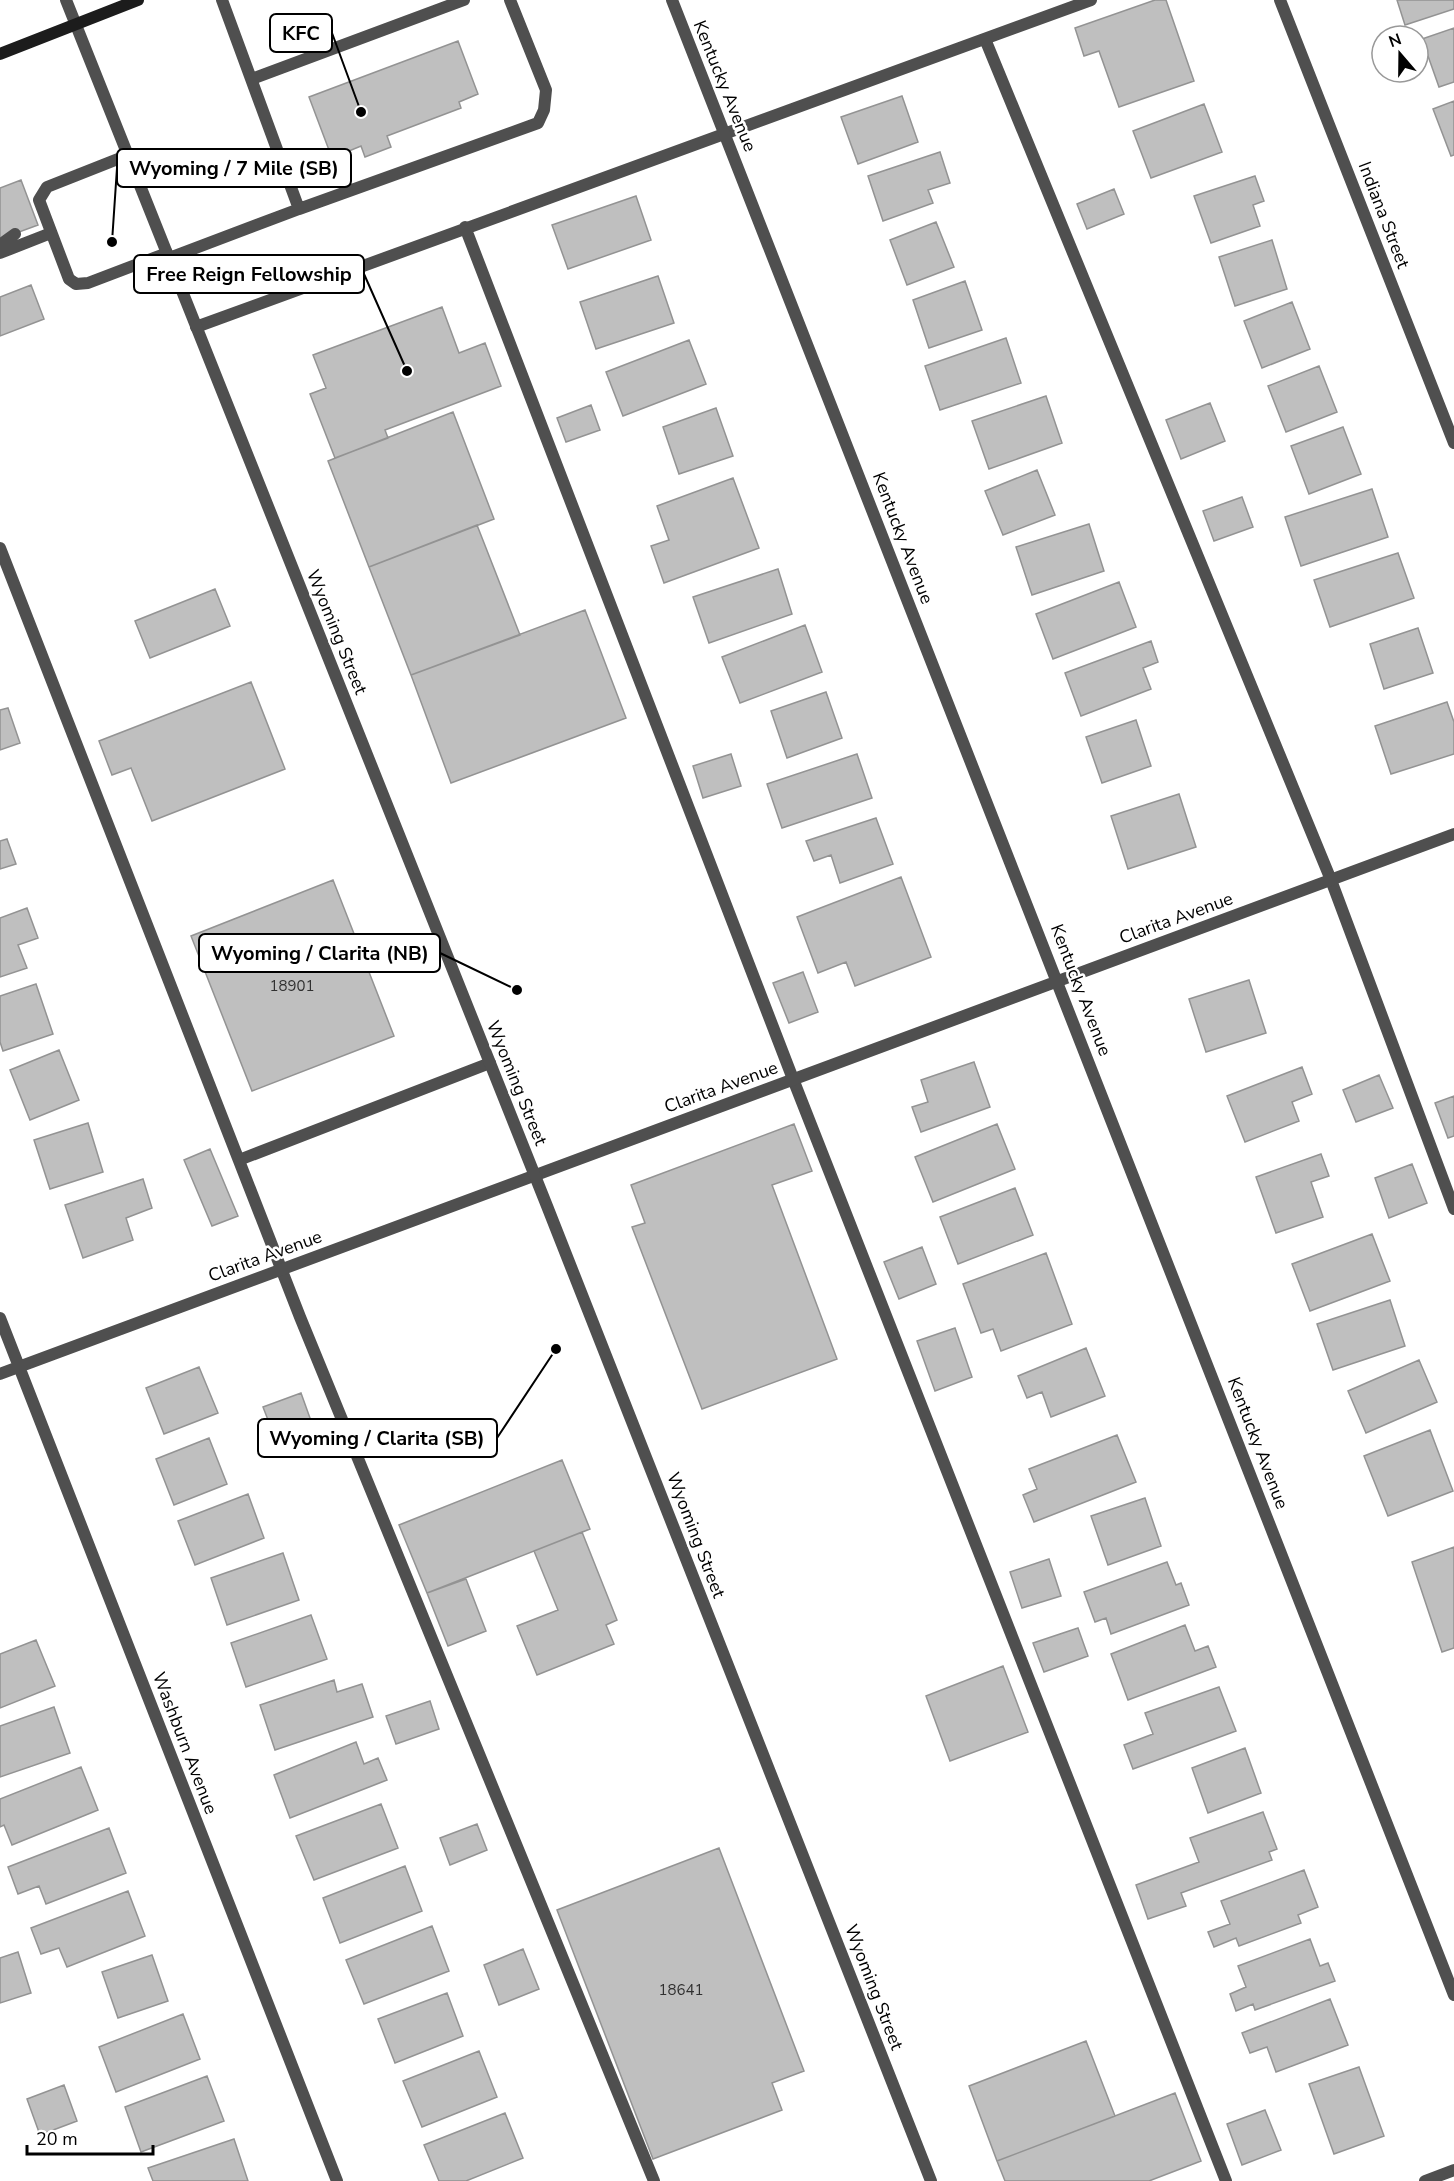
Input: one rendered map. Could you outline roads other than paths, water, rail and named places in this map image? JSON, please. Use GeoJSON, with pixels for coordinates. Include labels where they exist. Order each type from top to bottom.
{"type":"FeatureCollection","features":[{"type":"Feature","properties":{"kind":"main road"},"geometry":{"type":"LineString","coordinates":[[0,54],[138,0]]}},
{"type":"Feature","properties":{"kind":"street","name":"Wyoming Street"},"geometry":{"type":"LineString","coordinates":[[66,0],[535,1175],[931,2181]]}},
{"type":"Feature","properties":{"kind":"street"},"geometry":{"type":"LineString","coordinates":[[222,0],[299,209]]}},
{"type":"Feature","properties":{"kind":"street"},"geometry":{"type":"LineString","coordinates":[[252,79],[464,0]]}},
{"type":"Feature","properties":{"kind":"street"},"geometry":{"type":"LineString","coordinates":[[128,155],[47,187],[42,192],[39,200],[69,279],[76,284],[88,283],[538,123],[544,110],[546,90],[510,0]]}},
{"type":"Feature","properties":{"kind":"street","name":"Kentucky Avenue"},"geometry":{"type":"LineString","coordinates":[[672,0],[1059,981],[1454,1995]]}},
{"type":"Feature","properties":{"kind":"street"},"geometry":{"type":"LineString","coordinates":[[196,327],[1091,0]]}},
{"type":"Feature","properties":{"kind":"street","name":"Indiana Street"},"geometry":{"type":"LineString","coordinates":[[1280,0],[1454,443]]}},
{"type":"Feature","properties":{"kind":"street"},"geometry":{"type":"LineString","coordinates":[[985,39],[1331,880],[1454,1209]]}},
{"type":"Feature","properties":{"kind":"street"},"geometry":{"type":"LineString","coordinates":[[465,227],[793,1079],[1226,2181]]}},
{"type":"Feature","properties":{"kind":"street"},"geometry":{"type":"LineString","coordinates":[[0,253],[51,232]]}},
{"type":"Feature","properties":{"kind":"street"},"geometry":{"type":"LineString","coordinates":[[0,245],[15,234]]}},
{"type":"Feature","properties":{"kind":"street"},"geometry":{"type":"LineString","coordinates":[[0,548],[281,1269],[654,2181]]}},
{"type":"Feature","properties":{"kind":"street","name":"Clarita Avenue"},"geometry":{"type":"LineString","coordinates":[[0,1374],[1454,834]]}},
{"type":"Feature","properties":{"kind":"street"},"geometry":{"type":"LineString","coordinates":[[239,1160],[490,1063]]}},
{"type":"Feature","properties":{"kind":"street","name":"Washburn Avenue"},"geometry":{"type":"LineString","coordinates":[[0,1318],[337,2181]]}},
{"type":"Feature","properties":{"kind":"street"},"geometry":{"type":"LineString","coordinates":[[1425,2181],[1454,2170]]}},
{"type":"Feature","properties":{"kind":"place","name":"KFC"},"geometry":{"type":"Point","coordinates":[361,112]}},
{"type":"Feature","properties":{"kind":"place","name":"Wyoming / 7 Mile (SB)"},"geometry":{"type":"Point","coordinates":[112,242]}},
{"type":"Feature","properties":{"kind":"place","name":"Free Reign Fellowship"},"geometry":{"type":"Point","coordinates":[407,371]}},
{"type":"Feature","properties":{"kind":"place","name":"Wyoming / Clarita (NB)"},"geometry":{"type":"Point","coordinates":[517,990]}},
{"type":"Feature","properties":{"kind":"place","name":"Wyoming / Clarita (SB)"},"geometry":{"type":"Point","coordinates":[556,1349]}}]}
